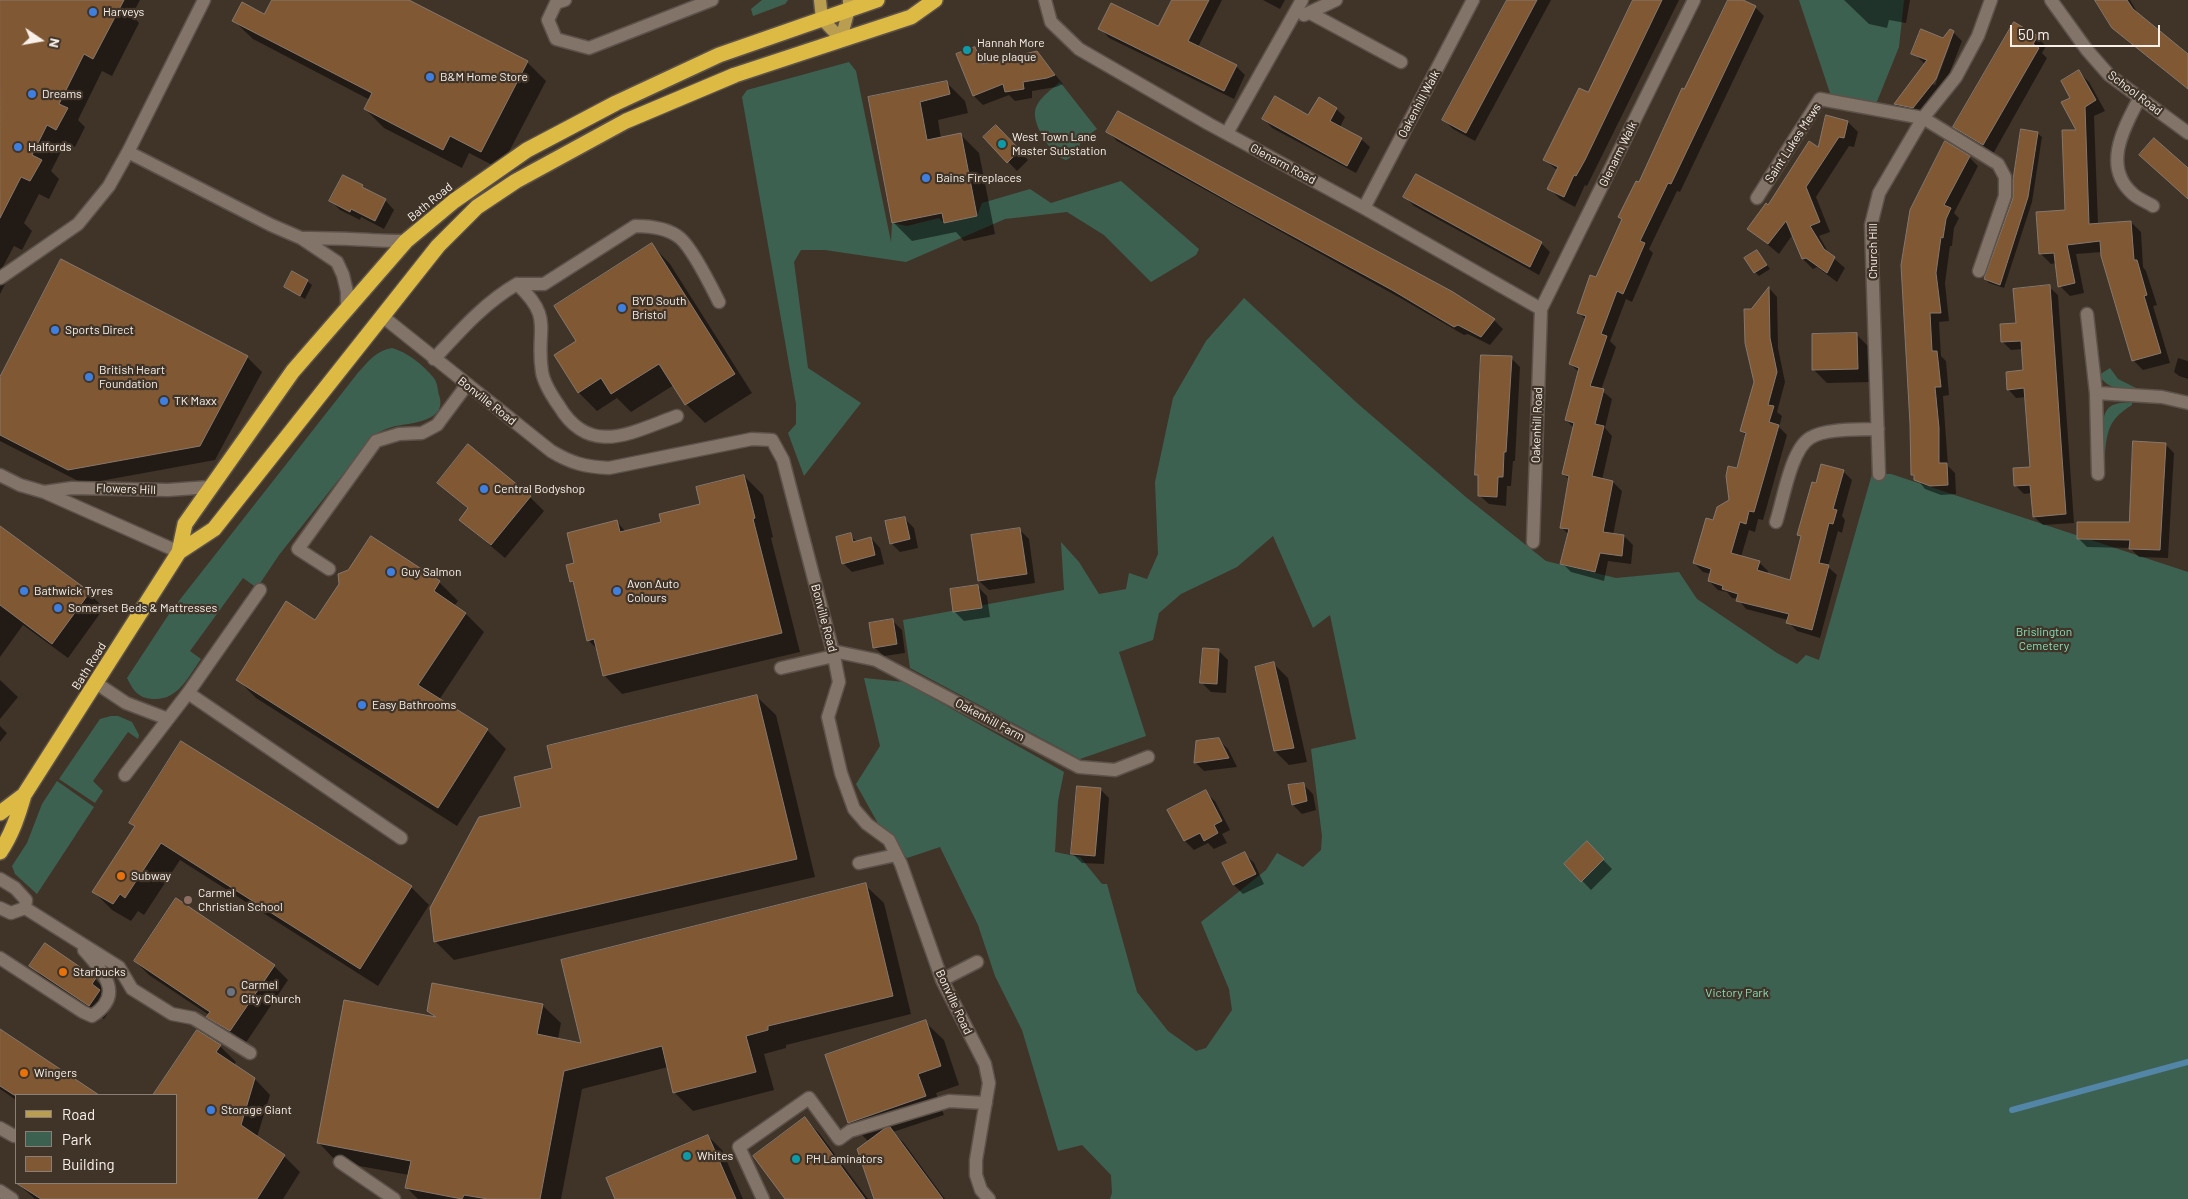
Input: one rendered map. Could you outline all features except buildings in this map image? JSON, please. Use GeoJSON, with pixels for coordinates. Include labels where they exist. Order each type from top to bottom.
{"type":"FeatureCollection","features":[{"type":"Feature","properties":{"kind":"highway","name":"Bath Road"},"geometry":{"type":"LineString","coordinates":[[0,852],[12,832],[24,796],[180,552],[185,524],[209,487],[293,371],[406,241],[454,201],[527,150],[616,103],[719,55],[822,19],[849,4],[878,0]]}},
{"type":"Feature","properties":{"kind":"highway","name":"Bath Road"},"geometry":{"type":"LineString","coordinates":[[180,552],[214,530],[438,246],[477,207],[516,181],[626,121],[735,75],[911,17],[935,0]]}},
{"type":"Feature","properties":{"kind":"highway","name":"Bath Road"},"geometry":{"type":"LineString","coordinates":[[0,813],[24,796]]}},
{"type":"Feature","properties":{"kind":"main road"},"geometry":{"type":"LineString","coordinates":[[820,0],[822,19],[841,39]]}},
{"type":"Feature","properties":{"kind":"main road"},"geometry":{"type":"LineString","coordinates":[[841,39],[849,4]]}},
{"type":"Feature","properties":{"kind":"street"},"geometry":{"type":"LineString","coordinates":[[0,278],[78,224],[109,186],[204,0]]}},
{"type":"Feature","properties":{"kind":"street"},"geometry":{"type":"LineString","coordinates":[[565,0],[556,3],[548,20],[556,39],[589,48],[712,0]]}},
{"type":"Feature","properties":{"kind":"street","name":"Glenarm Road"},"geometry":{"type":"LineString","coordinates":[[1045,0],[1051,22],[1080,49],[1541,308]]}},
{"type":"Feature","properties":{"kind":"street"},"geometry":{"type":"LineString","coordinates":[[1227,133],[1302,0]]}},
{"type":"Feature","properties":{"kind":"street"},"geometry":{"type":"LineString","coordinates":[[1291,22],[1336,0]]}},
{"type":"Feature","properties":{"kind":"street","name":"Oakenhill Walk"},"geometry":{"type":"LineString","coordinates":[[1364,208],[1473,0]]}},
{"type":"Feature","properties":{"kind":"street","name":"Glenarm Walk"},"geometry":{"type":"LineString","coordinates":[[1541,308],[1694,0]]}},
{"type":"Feature","properties":{"kind":"street","name":"Church Hill"},"geometry":{"type":"LineString","coordinates":[[1879,474],[1871,225],[1879,193],[1923,118],[1956,77],[1978,36],[1991,0]]}},
{"type":"Feature","properties":{"kind":"street","name":"School Road"},"geometry":{"type":"LineString","coordinates":[[2051,0],[2087,50],[2109,75],[2188,132]]}},
{"type":"Feature","properties":{"kind":"street"},"geometry":{"type":"LineString","coordinates":[[1310,12],[1401,62]]}},
{"type":"Feature","properties":{"kind":"street"},"geometry":{"type":"LineString","coordinates":[[2140,98],[2118,145],[2117,165],[2122,179],[2133,194],[2153,206]]}},
{"type":"Feature","properties":{"kind":"street","name":"Saint Lukes Mews"},"geometry":{"type":"LineString","coordinates":[[1758,198],[1820,99],[1923,118]]}},
{"type":"Feature","properties":{"kind":"street"},"geometry":{"type":"LineString","coordinates":[[1923,118],[1998,164],[2005,177],[2005,196],[1979,271]]}},
{"type":"Feature","properties":{"kind":"street"},"geometry":{"type":"LineString","coordinates":[[128,152],[271,225],[301,238],[337,262],[343,275],[347,311]]}},
{"type":"Feature","properties":{"kind":"street"},"geometry":{"type":"LineString","coordinates":[[434,358],[464,326],[499,294],[517,284],[544,284],[635,226],[650,226],[680,238],[701,268],[719,302]]}},
{"type":"Feature","properties":{"kind":"street"},"geometry":{"type":"LineString","coordinates":[[301,238],[328,237],[368,241],[406,241]]}},
{"type":"Feature","properties":{"kind":"street"},"geometry":{"type":"LineString","coordinates":[[517,284],[528,294],[540,311],[542,322],[540,346],[542,373],[562,411],[575,428],[598,438],[626,434],[677,416]]}},
{"type":"Feature","properties":{"kind":"street","name":"Oakenhill Road"},"geometry":{"type":"LineString","coordinates":[[1534,542],[1541,308]]}},
{"type":"Feature","properties":{"kind":"street"},"geometry":{"type":"LineString","coordinates":[[2087,314],[2096,393],[2098,474]]}},
{"type":"Feature","properties":{"kind":"street","name":"Bonville Road"},"geometry":{"type":"LineString","coordinates":[[382,316],[466,386],[551,451],[588,468],[609,468],[752,439],[772,440],[783,460],[834,653],[839,682],[828,718],[841,773],[854,809],[868,824],[889,840],[902,864],[942,980],[985,1064],[989,1083],[976,1160],[976,1175],[981,1190],[989,1199]]}},
{"type":"Feature","properties":{"kind":"street"},"geometry":{"type":"LineString","coordinates":[[329,569],[298,549],[376,441],[399,434],[422,433],[437,425],[466,386]]}},
{"type":"Feature","properties":{"kind":"street"},"geometry":{"type":"LineString","coordinates":[[2096,393],[2162,397],[2188,403]]}},
{"type":"Feature","properties":{"kind":"street"},"geometry":{"type":"LineString","coordinates":[[1776,522],[1798,450],[1810,438],[1824,433],[1878,429]]}},
{"type":"Feature","properties":{"kind":"street","name":"Flowers Hill"},"geometry":{"type":"LineString","coordinates":[[0,475],[20,485],[44,492],[180,552]]}},
{"type":"Feature","properties":{"kind":"street","name":"Flowers Hill"},"geometry":{"type":"LineString","coordinates":[[44,492],[72,488],[168,490],[209,487]]}},
{"type":"Feature","properties":{"kind":"street"},"geometry":{"type":"LineString","coordinates":[[125,775],[188,693],[260,590]]}},
{"type":"Feature","properties":{"kind":"street"},"geometry":{"type":"LineString","coordinates":[[781,668],[834,653]]}},
{"type":"Feature","properties":{"kind":"street","name":"Oakenhill Farm"},"geometry":{"type":"LineString","coordinates":[[834,653],[876,660],[1078,767],[1115,770],[1148,757]]}},
{"type":"Feature","properties":{"kind":"street"},"geometry":{"type":"LineString","coordinates":[[96,683],[126,703],[168,719]]}},
{"type":"Feature","properties":{"kind":"street"},"geometry":{"type":"LineString","coordinates":[[188,693],[401,838]]}},
{"type":"Feature","properties":{"kind":"street"},"geometry":{"type":"LineString","coordinates":[[859,864],[896,855]]}},
{"type":"Feature","properties":{"kind":"street"},"geometry":{"type":"LineString","coordinates":[[0,879],[15,888],[26,900],[24,908]]}},
{"type":"Feature","properties":{"kind":"street"},"geometry":{"type":"LineString","coordinates":[[0,908],[11,913],[24,908]]}},
{"type":"Feature","properties":{"kind":"street"},"geometry":{"type":"LineString","coordinates":[[24,908],[119,967],[132,989],[172,1014],[193,1018],[250,1053]]}},
{"type":"Feature","properties":{"kind":"street"},"geometry":{"type":"LineString","coordinates":[[0,958],[92,1016],[100,1011],[107,999],[110,987],[106,975],[74,939]]}},
{"type":"Feature","properties":{"kind":"street"},"geometry":{"type":"LineString","coordinates":[[942,980],[977,962]]}},
{"type":"Feature","properties":{"kind":"street"},"geometry":{"type":"LineString","coordinates":[[763,1199],[739,1147],[809,1098],[839,1139],[850,1131],[950,1101],[986,1103]]}},
{"type":"Feature","properties":{"kind":"street"},"geometry":{"type":"LineString","coordinates":[[0,1128],[14,1136]]}},
{"type":"Feature","properties":{"kind":"street"},"geometry":{"type":"LineString","coordinates":[[340,1162],[394,1199]]}},
{"type":"Feature","properties":{"kind":"street"},"geometry":{"type":"LineString","coordinates":[[0,1191],[12,1199]]}},
{"type":"Feature","properties":{"kind":"green space"},"geometry":{"type":"Polygon","coordinates":[[[762,0],[788,0],[785,4],[753,16],[751,9],[762,0]]]}},
{"type":"Feature","properties":{"kind":"green space"},"geometry":{"type":"Polygon","coordinates":[[[1799,0],[1904,0],[1899,47],[1876,104],[1831,96],[1799,0]]]}},
{"type":"Feature","properties":{"kind":"green space"},"geometry":{"type":"Polygon","coordinates":[[[849,62],[856,71],[891,242],[892,223],[907,226],[939,218],[944,223],[977,216],[982,203],[1030,189],[1051,203],[1121,181],[1199,249],[1196,255],[1151,282],[1104,235],[1067,212],[1005,219],[906,262],[825,250],[801,250],[794,262],[808,368],[861,403],[804,476],[788,433],[796,424],[796,404],[742,97],[747,90],[849,62]]]}},
{"type":"Feature","properties":{"kind":"green space"},"geometry":{"type":"Polygon","coordinates":[[[1060,82],[1097,129],[1081,140],[1078,153],[1066,160],[1061,158],[1050,147],[1041,133],[1035,118],[1038,103],[1060,82]]]}},
{"type":"Feature","properties":{"kind":"green space"},"geometry":{"type":"Polygon","coordinates":[[[1244,298],[1357,403],[1467,498],[1546,561],[1616,578],[1679,572],[1697,599],[1777,653],[1797,664],[1806,655],[1819,660],[1872,474],[1891,474],[2188,572],[2188,1199],[1110,1199],[1112,1193],[1111,1175],[1082,1145],[1058,1151],[1022,1030],[995,976],[978,925],[940,847],[907,858],[880,827],[856,784],[880,746],[864,678],[904,682],[1064,772],[1058,801],[1055,852],[1080,857],[1102,884],[1107,884],[1137,992],[1168,1031],[1196,1051],[1206,1048],[1232,1010],[1229,989],[1201,922],[1266,870],[1277,853],[1303,867],[1321,850],[1322,836],[1311,749],[1356,739],[1330,615],[1313,628],[1273,536],[1237,567],[1181,594],[1159,613],[1153,640],[1119,652],[1146,736],[1080,759],[910,668],[903,620],[1064,590],[1061,542],[1079,562],[1099,594],[1126,589],[1129,573],[1147,579],[1158,554],[1155,482],[1173,398],[1206,341],[1244,298]]]}},
{"type":"Feature","properties":{"kind":"green space"},"geometry":{"type":"Polygon","coordinates":[[[392,348],[414,360],[433,377],[437,383],[440,404],[438,410],[427,419],[396,426],[374,435],[279,555],[257,588],[243,578],[190,651],[201,659],[187,680],[176,692],[161,699],[152,699],[140,695],[134,690],[127,678],[171,611],[357,374],[376,354],[392,348]]]}},
{"type":"Feature","properties":{"kind":"green space"},"geometry":{"type":"Polygon","coordinates":[[[2110,368],[2118,379],[2140,390],[2122,389],[2107,384],[2099,375],[2110,368]]]}},
{"type":"Feature","properties":{"kind":"green space"},"geometry":{"type":"Polygon","coordinates":[[[2132,402],[2132,405],[2114,420],[2108,432],[2105,455],[2103,455],[2102,426],[2106,412],[2116,404],[2132,402]]]}},
{"type":"Feature","properties":{"kind":"green space"},"geometry":{"type":"Polygon","coordinates":[[[118,716],[132,722],[139,735],[138,739],[128,732],[93,781],[103,791],[95,803],[59,779],[100,719],[118,716]]]}},
{"type":"Feature","properties":{"kind":"green space"},"geometry":{"type":"Polygon","coordinates":[[[57,781],[94,807],[37,894],[15,874],[12,866],[27,843],[42,804],[57,781]]]}},
{"type":"Feature","properties":{"kind":"waterway"},"geometry":{"type":"LineString","coordinates":[[2012,1110],[2188,1062]]}},
{"type":"Feature","properties":{"kind":"place","name":"Harveys"},"geometry":{"type":"Point","coordinates":[93,12]}},
{"type":"Feature","properties":{"kind":"place","name":"Hannah More blue plaque"},"geometry":{"type":"Point","coordinates":[967,50]}},
{"type":"Feature","properties":{"kind":"place","name":"B&M Home Store"},"geometry":{"type":"Point","coordinates":[430,77]}},
{"type":"Feature","properties":{"kind":"place","name":"Dreams"},"geometry":{"type":"Point","coordinates":[32,94]}},
{"type":"Feature","properties":{"kind":"place","name":"West Town Lane Master Substation"},"geometry":{"type":"Point","coordinates":[1002,144]}},
{"type":"Feature","properties":{"kind":"place","name":"Halfords"},"geometry":{"type":"Point","coordinates":[18,147]}},
{"type":"Feature","properties":{"kind":"place","name":"Bains Fireplaces"},"geometry":{"type":"Point","coordinates":[926,178]}},
{"type":"Feature","properties":{"kind":"place","name":"BYD South Bristol"},"geometry":{"type":"Point","coordinates":[622,308]}},
{"type":"Feature","properties":{"kind":"place","name":"Sports Direct"},"geometry":{"type":"Point","coordinates":[55,330]}},
{"type":"Feature","properties":{"kind":"place","name":"British Heart Foundation"},"geometry":{"type":"Point","coordinates":[89,377]}},
{"type":"Feature","properties":{"kind":"place","name":"TK Maxx"},"geometry":{"type":"Point","coordinates":[164,401]}},
{"type":"Feature","properties":{"kind":"place","name":"Central Bodyshop"},"geometry":{"type":"Point","coordinates":[484,489]}},
{"type":"Feature","properties":{"kind":"place","name":"Guy Salmon"},"geometry":{"type":"Point","coordinates":[391,572]}},
{"type":"Feature","properties":{"kind":"place","name":"Bathwick Tyres"},"geometry":{"type":"Point","coordinates":[24,591]}},
{"type":"Feature","properties":{"kind":"place","name":"Avon Auto Colours"},"geometry":{"type":"Point","coordinates":[617,591]}},
{"type":"Feature","properties":{"kind":"place","name":"Somerset Beds & Mattresses"},"geometry":{"type":"Point","coordinates":[58,608]}},
{"type":"Feature","properties":{"kind":"place","name":"Easy Bathrooms"},"geometry":{"type":"Point","coordinates":[362,705]}},
{"type":"Feature","properties":{"kind":"place","name":"Subway"},"geometry":{"type":"Point","coordinates":[121,876]}},
{"type":"Feature","properties":{"kind":"place","name":"Carmel Christian School"},"geometry":{"type":"Point","coordinates":[188,900]}},
{"type":"Feature","properties":{"kind":"place","name":"Starbucks"},"geometry":{"type":"Point","coordinates":[63,972]}},
{"type":"Feature","properties":{"kind":"place","name":"Carmel City Church"},"geometry":{"type":"Point","coordinates":[231,992]}},
{"type":"Feature","properties":{"kind":"place","name":"Wingers"},"geometry":{"type":"Point","coordinates":[24,1073]}},
{"type":"Feature","properties":{"kind":"place","name":"Storage Giant"},"geometry":{"type":"Point","coordinates":[211,1110]}},
{"type":"Feature","properties":{"kind":"place","name":"Whites"},"geometry":{"type":"Point","coordinates":[687,1156]}},
{"type":"Feature","properties":{"kind":"place","name":"PH Laminators"},"geometry":{"type":"Point","coordinates":[796,1159]}},
{"type":"Feature","properties":{"kind":"park label","name":"Brislington Cemetery"},"geometry":{"type":"Point","coordinates":[2044,639]}},
{"type":"Feature","properties":{"kind":"park label","name":"Victory Park"},"geometry":{"type":"Point","coordinates":[1737,993]}}]}
